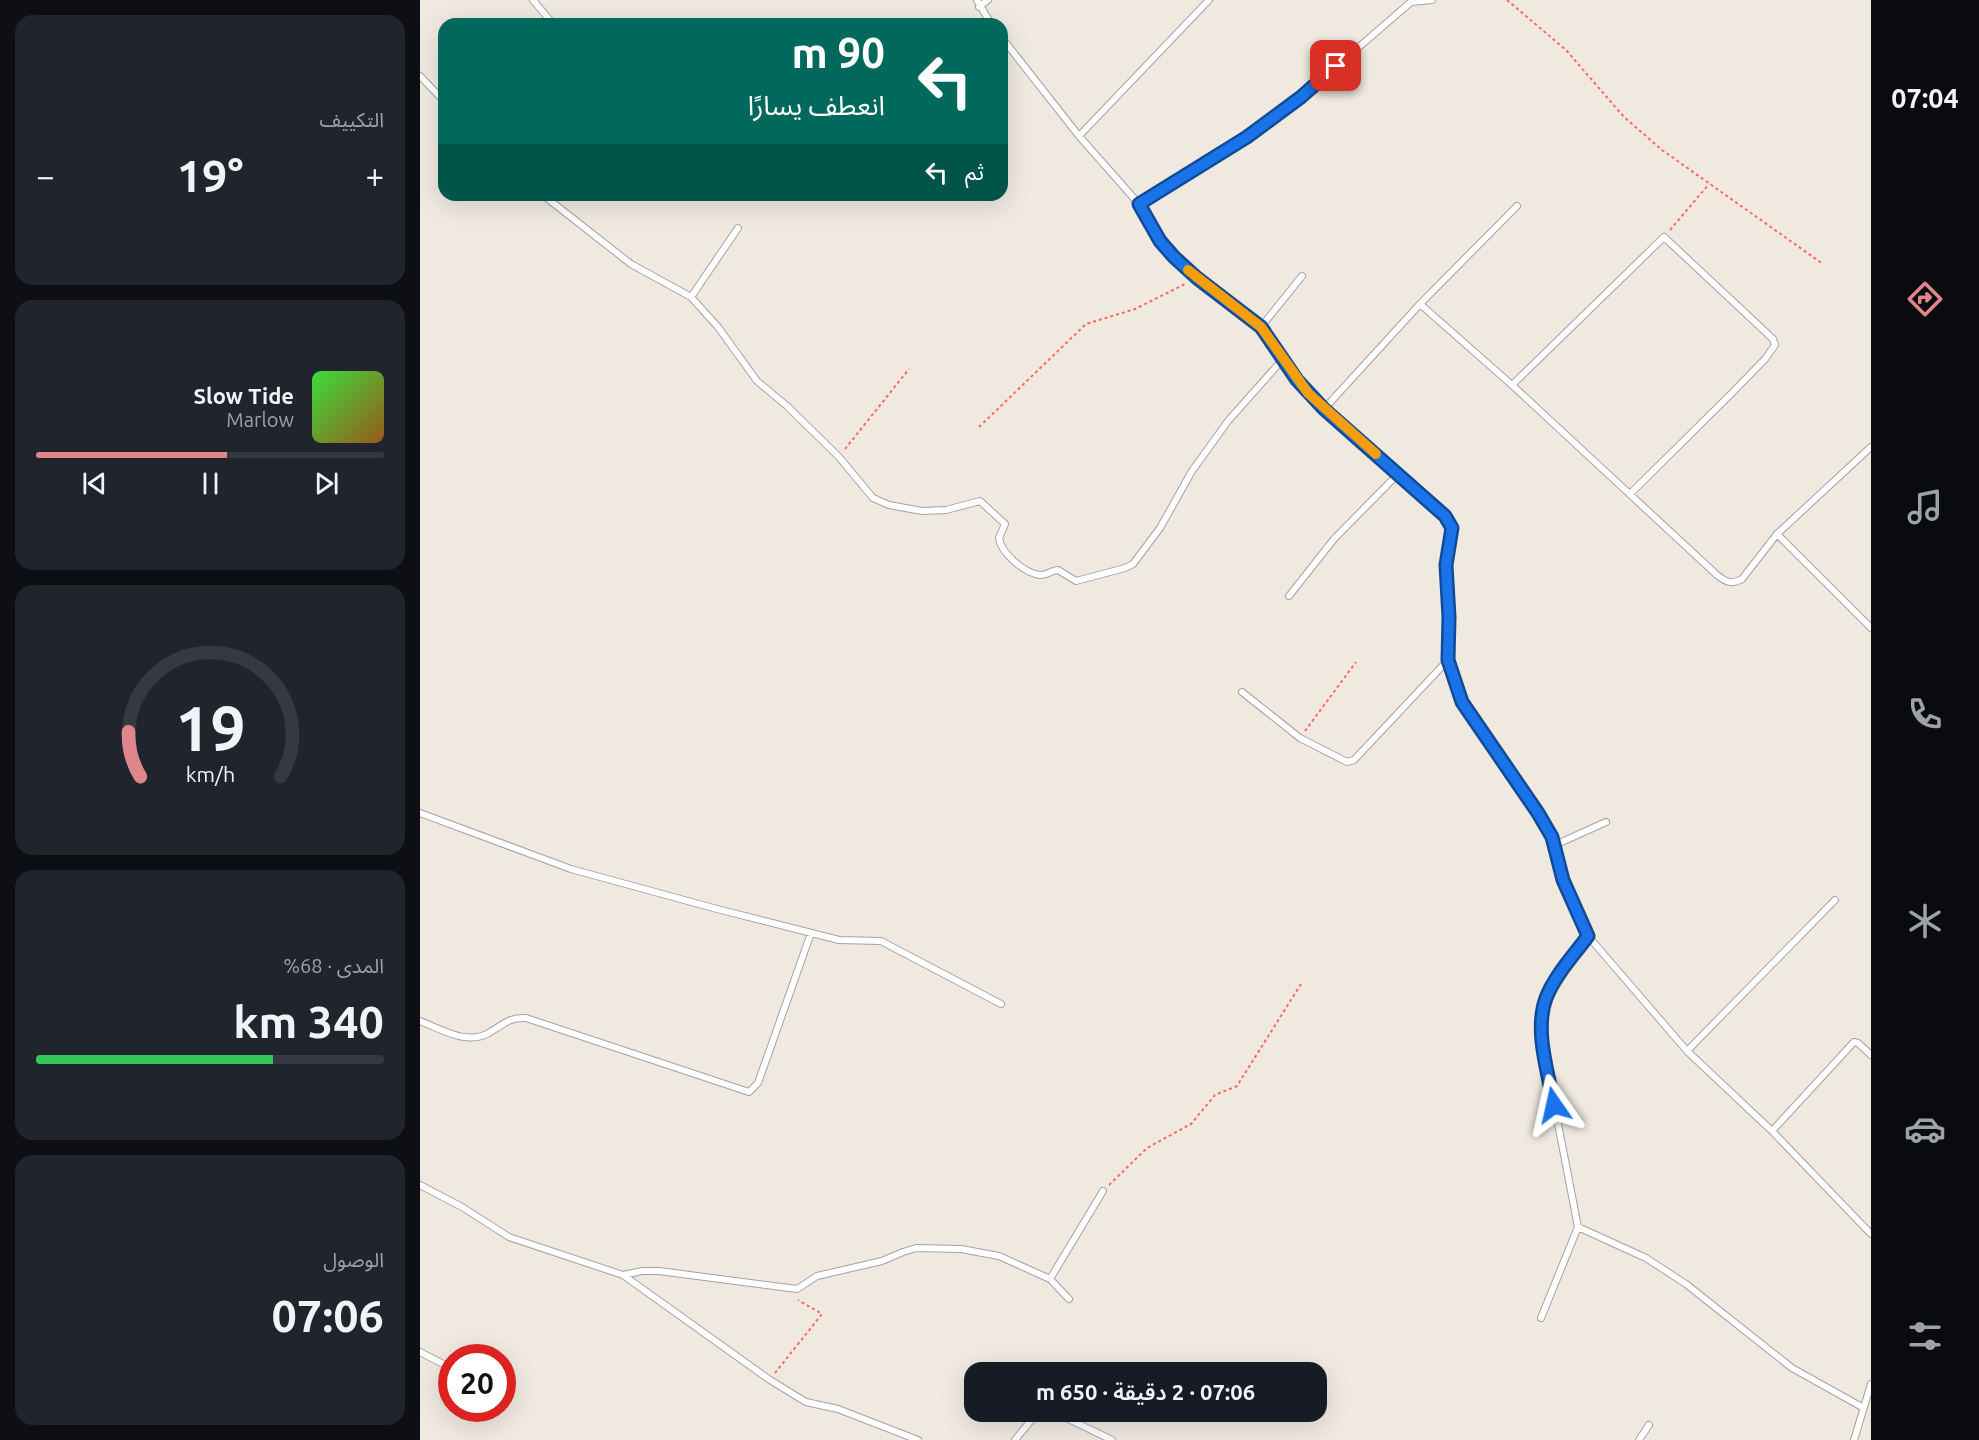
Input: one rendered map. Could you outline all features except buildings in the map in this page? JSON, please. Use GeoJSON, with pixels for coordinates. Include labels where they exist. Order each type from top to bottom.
{"type":"FeatureCollection","features":[{"type":"Feature","properties":{"kind":"lane"},"geometry":{"type":"LineString","coordinates":[[533,0],[548,18]]}},
{"type":"Feature","properties":{"kind":"lane"},"geometry":{"type":"LineString","coordinates":[[987,18],[978,3],[988,0]]}},
{"type":"Feature","properties":{"kind":"lane"},"geometry":{"type":"LineString","coordinates":[[1079,136],[1209,0]]}},
{"type":"Feature","properties":{"kind":"lane"},"geometry":{"type":"LineString","coordinates":[[1139,204],[1247,137],[1301,97],[1411,2],[1432,0]]}},
{"type":"Feature","properties":{"kind":"lane"},"geometry":{"type":"LineString","coordinates":[[1008,46],[1079,136],[1139,204],[1160,241],[1197,278],[1261,327],[1297,380],[1324,409],[1445,516],[1452,528],[1446,565],[1449,617],[1448,660],[1462,702],[1538,813],[1555,845],[1563,880],[1588,936],[1687,1051],[1772,1131],[1871,1234]]}},
{"type":"Feature","properties":{"kind":"lane"},"geometry":{"type":"LineString","coordinates":[[420,76],[438,95]]}},
{"type":"Feature","properties":{"kind":"lane"},"geometry":{"type":"LineString","coordinates":[[551,201],[631,264],[691,297],[718,327],[757,381],[787,406],[839,457],[868,494],[889,505],[922,511],[946,510],[980,501],[1005,524],[999,542],[1022,568],[1041,576],[1058,570],[1073,580],[1080,580],[1130,567],[1151,541],[1192,471],[1228,422],[1282,359]]}},
{"type":"Feature","properties":{"kind":"lane"},"geometry":{"type":"LineString","coordinates":[[1324,409],[1420,304],[1517,206]]}},
{"type":"Feature","properties":{"kind":"lane"},"geometry":{"type":"LineString","coordinates":[[691,297],[738,228]]}},
{"type":"Feature","properties":{"kind":"lane"},"geometry":{"type":"LineString","coordinates":[[1512,385],[1664,237],[1773,339],[1775,345],[1741,384],[1630,494]]}},
{"type":"Feature","properties":{"kind":"lane"},"geometry":{"type":"LineString","coordinates":[[1261,327],[1302,276]]}},
{"type":"Feature","properties":{"kind":"lane"},"geometry":{"type":"LineString","coordinates":[[1420,304],[1512,385],[1717,575],[1729,582],[1734,583],[1742,579],[1777,534],[1871,447]]}},
{"type":"Feature","properties":{"kind":"lane"},"geometry":{"type":"LineString","coordinates":[[1289,596],[1334,539],[1398,474]]}},
{"type":"Feature","properties":{"kind":"lane"},"geometry":{"type":"LineString","coordinates":[[1777,534],[1871,628]]}},
{"type":"Feature","properties":{"kind":"lane"},"geometry":{"type":"LineString","coordinates":[[1242,692],[1299,738],[1339,759],[1354,760],[1448,660]]}},
{"type":"Feature","properties":{"kind":"lane"},"geometry":{"type":"LineString","coordinates":[[420,813],[571,869],[839,940],[881,941],[1001,1004]]}},
{"type":"Feature","properties":{"kind":"lane"},"geometry":{"type":"LineString","coordinates":[[1555,845],[1606,822]]}},
{"type":"Feature","properties":{"kind":"lane"},"geometry":{"type":"LineString","coordinates":[[1687,1051],[1834,900]]}},
{"type":"Feature","properties":{"kind":"lane"},"geometry":{"type":"LineString","coordinates":[[420,1021],[456,1036],[475,1039],[490,1033],[514,1017],[526,1017],[748,1092],[758,1083],[811,933]]}},
{"type":"Feature","properties":{"kind":"lane"},"geometry":{"type":"LineString","coordinates":[[1542,1318],[1578,1227],[1546,1062],[1542,1014],[1552,986],[1588,936]]}},
{"type":"Feature","properties":{"kind":"lane"},"geometry":{"type":"LineString","coordinates":[[1772,1131],[1854,1042],[1871,1055]]}},
{"type":"Feature","properties":{"kind":"lane"},"geometry":{"type":"LineString","coordinates":[[420,1185],[462,1207],[509,1237],[623,1275],[770,1380],[806,1402],[838,1409],[918,1440]]}},
{"type":"Feature","properties":{"kind":"lane"},"geometry":{"type":"LineString","coordinates":[[1050,1279],[1103,1191]]}},
{"type":"Feature","properties":{"kind":"lane"},"geometry":{"type":"LineString","coordinates":[[1578,1227],[1646,1258],[1686,1284],[1792,1368],[1862,1407]]}},
{"type":"Feature","properties":{"kind":"lane"},"geometry":{"type":"LineString","coordinates":[[623,1275],[642,1271],[659,1271],[797,1289],[818,1276],[882,1261],[916,1248],[950,1249],[982,1251],[999,1256],[1050,1279],[1069,1299]]}},
{"type":"Feature","properties":{"kind":"lane"},"geometry":{"type":"LineString","coordinates":[[420,1352],[438,1361]]}},
{"type":"Feature","properties":{"kind":"lane"},"geometry":{"type":"LineString","coordinates":[[1854,1440],[1862,1407],[1871,1384]]}},
{"type":"Feature","properties":{"kind":"lane"},"geometry":{"type":"LineString","coordinates":[[1015,1440],[1030,1422]]}},
{"type":"Feature","properties":{"kind":"lane"},"geometry":{"type":"LineString","coordinates":[[1075,1422],[1112,1440]]}},
{"type":"Feature","properties":{"kind":"lane"},"geometry":{"type":"LineString","coordinates":[[1639,1440],[1649,1425]]}},
{"type":"Feature","properties":{"kind":"path"},"geometry":{"type":"LineString","coordinates":[[1507,0],[1566,50],[1624,117],[1662,150],[1822,264]]}},
{"type":"Feature","properties":{"kind":"path"},"geometry":{"type":"LineString","coordinates":[[1664,237],[1709,184]]}},
{"type":"Feature","properties":{"kind":"path"},"geometry":{"type":"LineString","coordinates":[[980,427],[1086,324],[1135,309],[1197,278]]}},
{"type":"Feature","properties":{"kind":"path"},"geometry":{"type":"LineString","coordinates":[[839,457],[909,369]]}},
{"type":"Feature","properties":{"kind":"path"},"geometry":{"type":"LineString","coordinates":[[1299,738],[1356,662]]}},
{"type":"Feature","properties":{"kind":"path"},"geometry":{"type":"LineString","coordinates":[[1103,1191],[1147,1148],[1191,1124],[1215,1095],[1237,1086],[1301,984]]}},
{"type":"Feature","properties":{"kind":"path"},"geometry":{"type":"LineString","coordinates":[[770,1380],[822,1314],[795,1298]]}},
{"type":"Feature","properties":{"kind":"slow traffic"},"geometry":{"type":"LineString","coordinates":[[1188,270],[1261,327],[1308,393],[1376,454]]}},
{"type":"Feature","properties":{"kind":"route"},"geometry":{"type":"LineString","coordinates":[[1336,66],[1301,97],[1247,137],[1139,204],[1160,241],[1174,257],[1197,278],[1261,327],[1308,393],[1445,516],[1451,524],[1446,565],[1449,617],[1448,660],[1462,702],[1552,837],[1563,880],[1588,936],[1552,986],[1542,1014],[1542,1034],[1554,1105]]}}]}
